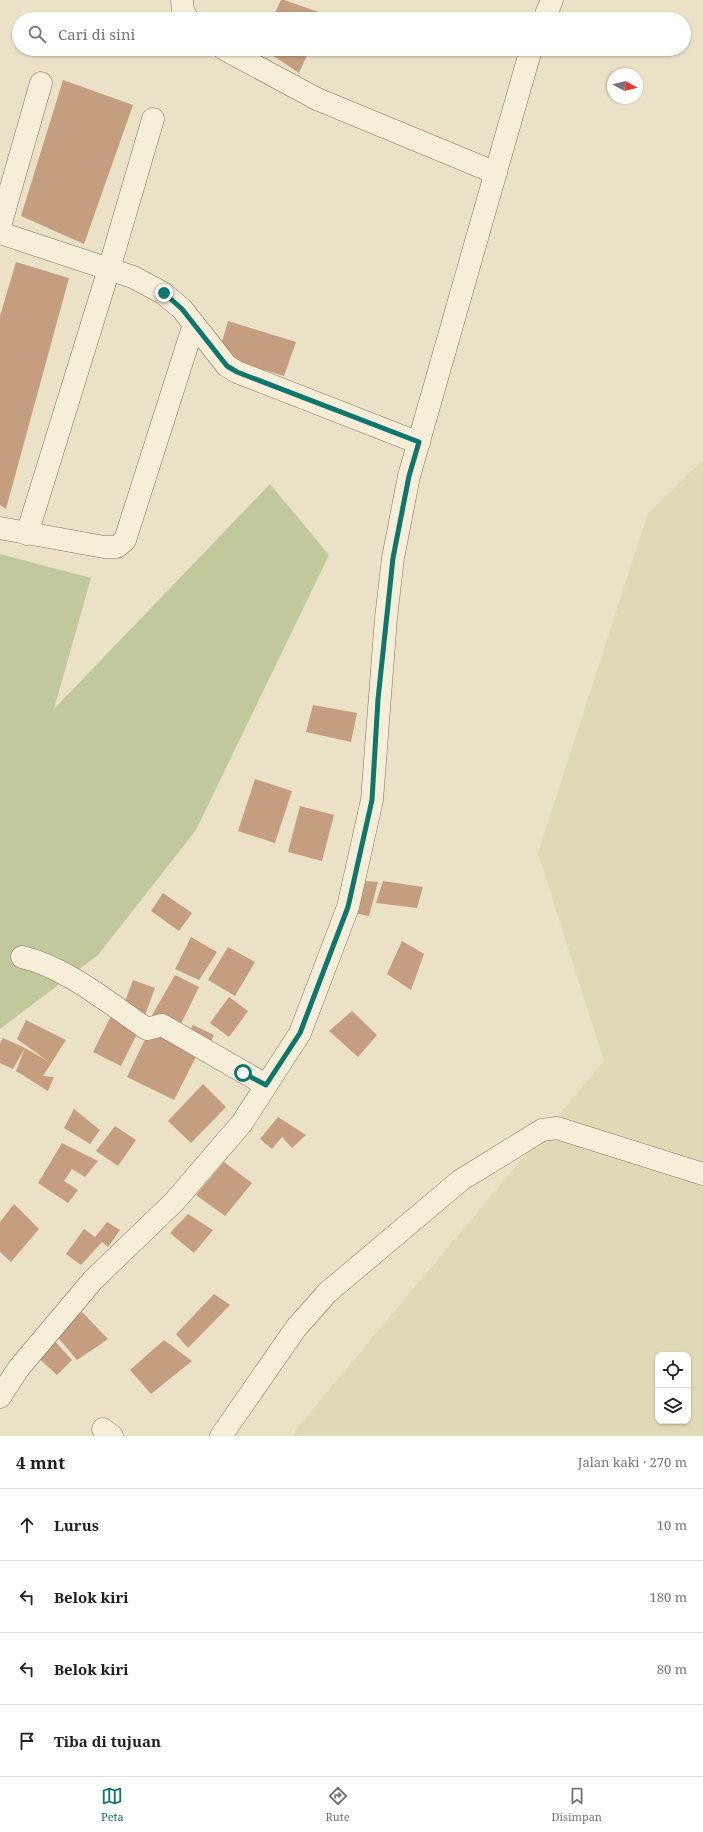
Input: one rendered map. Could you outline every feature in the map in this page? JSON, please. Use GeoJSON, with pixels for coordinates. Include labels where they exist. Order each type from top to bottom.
{"type":"FeatureCollection","features":[{"type":"Feature","properties":{"kind":"street"},"geometry":{"type":"LineString","coordinates":[[182,0],[184,12]]}},
{"type":"Feature","properties":{"kind":"street"},"geometry":{"type":"LineString","coordinates":[[547,12],[552,0]]}},
{"type":"Feature","properties":{"kind":"street"},"geometry":{"type":"LineString","coordinates":[[237,56],[317,99],[496,172]]}},
{"type":"Feature","properties":{"kind":"street"},"geometry":{"type":"LineString","coordinates":[[0,1397],[18,1369],[93,1280],[174,1202],[237,1129],[300,1033],[348,907],[372,800],[378,699],[393,558],[409,476],[529,56]]}},
{"type":"Feature","properties":{"kind":"street"},"geometry":{"type":"LineString","coordinates":[[0,226],[41,83]]}},
{"type":"Feature","properties":{"kind":"street"},"geometry":{"type":"LineString","coordinates":[[26,534],[109,270],[153,118]]}},
{"type":"Feature","properties":{"kind":"street"},"geometry":{"type":"LineString","coordinates":[[0,233],[133,277],[164,293],[182,309],[218,356],[227,366],[237,372],[419,442]]}},
{"type":"Feature","properties":{"kind":"street"},"geometry":{"type":"LineString","coordinates":[[0,528],[26,534],[104,547],[117,547],[125,540],[194,324]]}},
{"type":"Feature","properties":{"kind":"street"},"geometry":{"type":"LineString","coordinates":[[22,957],[40,961],[79,984],[147,1029],[162,1026],[266,1085]]}},
{"type":"Feature","properties":{"kind":"street"},"geometry":{"type":"LineString","coordinates":[[221,1436],[296,1328],[328,1292],[461,1180],[542,1130],[556,1128],[703,1174]]}},
{"type":"Feature","properties":{"kind":"shaded area"},"geometry":{"type":"Polygon","coordinates":[[[703,460],[703,1436],[293,1436],[296,1429],[604,1061],[538,853],[648,513],[703,460]]]}},
{"type":"Feature","properties":{"kind":"green space"},"geometry":{"type":"Polygon","coordinates":[[[270,484],[329,555],[196,830],[98,955],[0,1029],[0,554],[91,578],[54,709],[270,484]]]}},
{"type":"Feature","properties":{"kind":"building"},"geometry":{"type":"Polygon","coordinates":[[[281,0],[284,0],[318,12],[275,12],[281,0]]]}},
{"type":"Feature","properties":{"kind":"building"},"geometry":{"type":"Polygon","coordinates":[[[274,56],[307,56],[299,73],[274,56]]]}},
{"type":"Feature","properties":{"kind":"building"},"geometry":{"type":"Polygon","coordinates":[[[63,80],[133,105],[84,244],[21,216],[63,80]]]}},
{"type":"Feature","properties":{"kind":"building"},"geometry":{"type":"Polygon","coordinates":[[[16,262],[69,278],[6,509],[0,505],[0,316],[16,262]]]}},
{"type":"Feature","properties":{"kind":"building"},"geometry":{"type":"Polygon","coordinates":[[[228,321],[296,342],[284,376],[218,356],[228,321]]]}},
{"type":"Feature","properties":{"kind":"building"},"geometry":{"type":"Polygon","coordinates":[[[313,705],[357,713],[351,742],[306,732],[313,705]]]}},
{"type":"Feature","properties":{"kind":"building"},"geometry":{"type":"Polygon","coordinates":[[[255,779],[292,791],[275,843],[238,831],[255,779]]]}},
{"type":"Feature","properties":{"kind":"building"},"geometry":{"type":"Polygon","coordinates":[[[300,806],[334,815],[322,861],[288,852],[300,806]]]}},
{"type":"Feature","properties":{"kind":"building"},"geometry":{"type":"Polygon","coordinates":[[[366,881],[378,882],[369,916],[354,913],[366,881]]]}},
{"type":"Feature","properties":{"kind":"building"},"geometry":{"type":"Polygon","coordinates":[[[383,881],[423,887],[417,908],[376,903],[383,881]]]}},
{"type":"Feature","properties":{"kind":"building"},"geometry":{"type":"Polygon","coordinates":[[[163,893],[192,913],[179,931],[151,911],[163,893]]]}},
{"type":"Feature","properties":{"kind":"building"},"geometry":{"type":"Polygon","coordinates":[[[191,937],[217,952],[199,980],[175,969],[191,937]]]}},
{"type":"Feature","properties":{"kind":"building"},"geometry":{"type":"Polygon","coordinates":[[[402,941],[424,954],[411,990],[387,974],[402,941]]]}},
{"type":"Feature","properties":{"kind":"building"},"geometry":{"type":"Polygon","coordinates":[[[228,947],[255,962],[235,996],[208,980],[228,947]]]}},
{"type":"Feature","properties":{"kind":"building"},"geometry":{"type":"Polygon","coordinates":[[[175,975],[199,987],[178,1030],[151,1017],[175,975]]]}},
{"type":"Feature","properties":{"kind":"building"},"geometry":{"type":"Polygon","coordinates":[[[133,980],[155,988],[145,1015],[123,1007],[133,980]]]}},
{"type":"Feature","properties":{"kind":"building"},"geometry":{"type":"Polygon","coordinates":[[[229,997],[248,1011],[229,1037],[210,1023],[229,997]]]}},
{"type":"Feature","properties":{"kind":"building"},"geometry":{"type":"Polygon","coordinates":[[[352,1011],[377,1035],[358,1057],[329,1031],[352,1011]]]}},
{"type":"Feature","properties":{"kind":"building"},"geometry":{"type":"Polygon","coordinates":[[[111,1016],[139,1030],[121,1066],[93,1052],[111,1016]]]}},
{"type":"Feature","properties":{"kind":"building"},"geometry":{"type":"Polygon","coordinates":[[[26,1020],[66,1040],[43,1076],[54,1077],[48,1091],[16,1071],[25,1048],[49,1062],[17,1039],[26,1020]]]}},
{"type":"Feature","properties":{"kind":"building"},"geometry":{"type":"Polygon","coordinates":[[[193,1025],[214,1035],[207,1049],[185,1039],[193,1025]]]}},
{"type":"Feature","properties":{"kind":"building"},"geometry":{"type":"Polygon","coordinates":[[[150,1029],[198,1053],[174,1100],[127,1077],[150,1029]]]}},
{"type":"Feature","properties":{"kind":"building"},"geometry":{"type":"Polygon","coordinates":[[[3,1038],[25,1048],[13,1069],[0,1063],[0,1043],[3,1038]]]}},
{"type":"Feature","properties":{"kind":"building"},"geometry":{"type":"Polygon","coordinates":[[[203,1084],[226,1107],[191,1143],[168,1121],[203,1084]]]}},
{"type":"Feature","properties":{"kind":"building"},"geometry":{"type":"Polygon","coordinates":[[[74,1109],[100,1130],[90,1144],[64,1128],[74,1109]]]}},
{"type":"Feature","properties":{"kind":"building"},"geometry":{"type":"Polygon","coordinates":[[[278,1117],[306,1135],[292,1148],[282,1137],[272,1149],[260,1139],[278,1117]]]}},
{"type":"Feature","properties":{"kind":"building"},"geometry":{"type":"Polygon","coordinates":[[[115,1126],[136,1140],[118,1166],[96,1151],[115,1126]]]}},
{"type":"Feature","properties":{"kind":"building"},"geometry":{"type":"Polygon","coordinates":[[[62,1143],[98,1161],[85,1177],[72,1169],[64,1181],[78,1190],[68,1203],[38,1183],[62,1143]]]}},
{"type":"Feature","properties":{"kind":"building"},"geometry":{"type":"Polygon","coordinates":[[[224,1162],[252,1183],[225,1216],[196,1195],[224,1162]]]}},
{"type":"Feature","properties":{"kind":"building"},"geometry":{"type":"Polygon","coordinates":[[[14,1204],[39,1229],[11,1262],[0,1252],[0,1222],[14,1204]]]}},
{"type":"Feature","properties":{"kind":"building"},"geometry":{"type":"Polygon","coordinates":[[[188,1214],[213,1230],[194,1253],[170,1233],[188,1214]]]}},
{"type":"Feature","properties":{"kind":"building"},"geometry":{"type":"Polygon","coordinates":[[[107,1222],[120,1230],[108,1247],[102,1242],[81,1265],[66,1254],[84,1229],[95,1237],[107,1222]]]}},
{"type":"Feature","properties":{"kind":"building"},"geometry":{"type":"Polygon","coordinates":[[[214,1294],[230,1305],[188,1348],[176,1334],[214,1294]]]}},
{"type":"Feature","properties":{"kind":"building"},"geometry":{"type":"Polygon","coordinates":[[[82,1312],[108,1339],[77,1360],[55,1334],[82,1312]]]}},
{"type":"Feature","properties":{"kind":"building"},"geometry":{"type":"Polygon","coordinates":[[[52,1338],[72,1360],[57,1375],[35,1355],[52,1338]]]}},
{"type":"Feature","properties":{"kind":"building"},"geometry":{"type":"Polygon","coordinates":[[[164,1340],[192,1361],[151,1394],[130,1370],[164,1340]]]}},
{"type":"Feature","properties":{"kind":"route"},"geometry":{"type":"LineString","coordinates":[[164,293],[182,309],[227,366],[237,372],[419,442],[409,476],[393,558],[378,699],[372,800],[348,907],[300,1033],[266,1085],[243,1073]]}}]}
